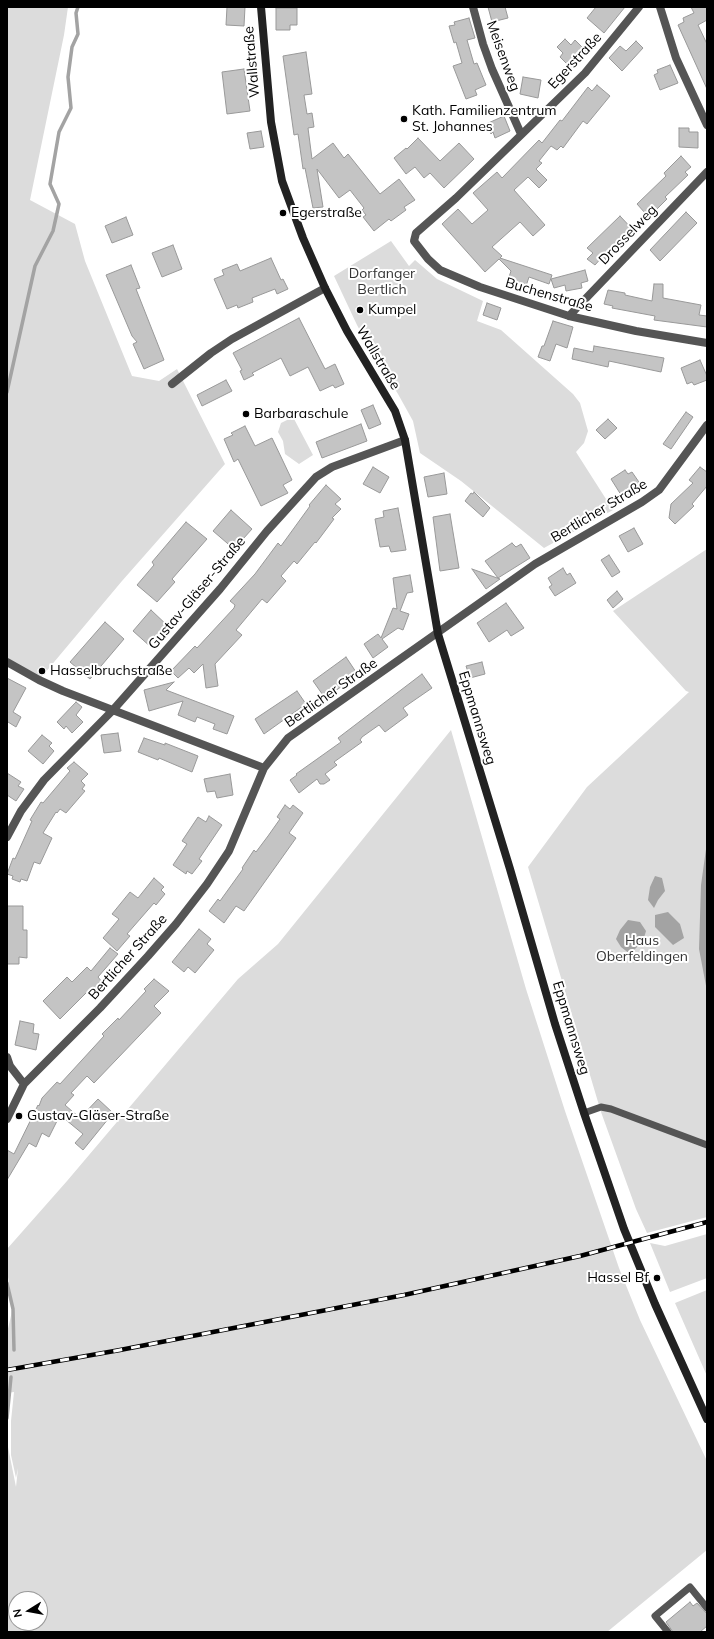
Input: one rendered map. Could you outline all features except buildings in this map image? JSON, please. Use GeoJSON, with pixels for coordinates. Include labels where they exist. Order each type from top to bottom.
{"type":"FeatureCollection","features":[{"type":"Feature","properties":{"kind":"street","name":"Wallstraße"},"geometry":{"type":"LineString","coordinates":[[261,7],[271,122],[282,181],[303,238],[325,288],[347,331],[395,411],[405,440],[438,634]]}},
{"type":"Feature","properties":{"kind":"street","name":"Meisenweg"},"geometry":{"type":"LineString","coordinates":[[473,7],[483,44],[492,69],[521,134]]}},
{"type":"Feature","properties":{"kind":"street","name":"Egerstraße"},"geometry":{"type":"LineString","coordinates":[[421,228],[456,198],[585,73],[639,7]]}},
{"type":"Feature","properties":{"kind":"street"},"geometry":{"type":"LineString","coordinates":[[660,7],[676,58],[707,125]]}},
{"type":"Feature","properties":{"kind":"street","name":"Drosselweg"},"geometry":{"type":"LineString","coordinates":[[568,316],[707,172]]}},
{"type":"Feature","properties":{"kind":"street","name":"Buchenstraße"},"geometry":{"type":"LineString","coordinates":[[421,228],[416,233],[414,241],[428,259],[440,270],[480,288],[568,316],[636,331],[707,343]]}},
{"type":"Feature","properties":{"kind":"street"},"geometry":{"type":"LineString","coordinates":[[172,384],[211,353],[232,339],[325,288]]}},
{"type":"Feature","properties":{"kind":"street","name":"Bertlicher Straße"},"geometry":{"type":"LineString","coordinates":[[7,1119],[24,1084],[100,1008],[148,956],[208,884],[229,852],[264,768],[288,738],[438,634],[535,564],[642,502],[659,490],[707,425]]}},
{"type":"Feature","properties":{"kind":"street","name":"Gustav-Gläser-Straße"},"geometry":{"type":"LineString","coordinates":[[7,837],[21,811],[44,780],[113,710],[220,589],[267,531],[316,476],[332,467],[405,440]]}},
{"type":"Feature","properties":{"kind":"street","name":"Eppmannsweg"},"geometry":{"type":"LineString","coordinates":[[438,634],[584,1113],[624,1230],[655,1304],[707,1420]]}},
{"type":"Feature","properties":{"kind":"street"},"geometry":{"type":"LineString","coordinates":[[7,662],[39,680],[63,691],[264,768]]}},
{"type":"Feature","properties":{"kind":"street"},"geometry":{"type":"LineString","coordinates":[[7,1057],[10,1066],[24,1084]]}},
{"type":"Feature","properties":{"kind":"lane"},"geometry":{"type":"LineString","coordinates":[[584,1113],[602,1107],[611,1108],[707,1146]]}},
{"type":"Feature","properties":{"kind":"lane"},"geometry":{"type":"LineString","coordinates":[[668,1632],[655,1616],[690,1587],[707,1608]]}},
{"type":"Feature","properties":{"kind":"green space"},"geometry":{"type":"Polygon","coordinates":[[[7,7],[68,7],[64,35],[30,200],[75,224],[85,261],[132,376],[159,381],[177,369],[225,464],[122,581],[39,680],[7,660],[7,7]]]}},
{"type":"Feature","properties":{"kind":"green space","name":"Dorfanger Bertlich"},"geometry":{"type":"Polygon","coordinates":[[[391,241],[409,266],[415,260],[437,279],[483,301],[477,321],[501,330],[573,394],[580,403],[588,431],[584,443],[576,452],[613,510],[544,548],[461,481],[420,453],[413,421],[357,325],[334,276],[391,241]]]}},
{"type":"Feature","properties":{"kind":"green space"},"geometry":{"type":"Polygon","coordinates":[[[293,417],[313,455],[299,464],[285,454],[283,441],[278,432],[281,423],[293,417]]]}},
{"type":"Feature","properties":{"kind":"green space","name":"Haus Oberfeldingen"},"geometry":{"type":"Polygon","coordinates":[[[707,549],[707,1217],[647,1233],[636,1209],[601,1112],[528,867],[587,787],[689,692],[686,691],[613,611],[707,549]]]}},
{"type":"Feature","properties":{"kind":"green space"},"geometry":{"type":"Polygon","coordinates":[[[451,730],[526,989],[565,1111],[619,1268],[640,1320],[707,1461],[707,1550],[607,1632],[7,1632],[7,1442],[16,1487],[18,1468],[16,1478],[11,1455],[11,1421],[14,1392],[7,1393],[7,1333],[13,1307],[7,1271],[7,1249],[67,1181],[238,979],[278,944],[451,730]]]}},
{"type":"Feature","properties":{"kind":"green space"},"geometry":{"type":"Polygon","coordinates":[[[707,1234],[707,1278],[670,1292],[650,1243],[665,1246],[707,1234]]]}},
{"type":"Feature","properties":{"kind":"green space"},"geometry":{"type":"Polygon","coordinates":[[[707,1290],[707,1376],[675,1303],[707,1290]]]}},
{"type":"Feature","properties":{"kind":"shaded area"},"geometry":{"type":"Polygon","coordinates":[[[707,842],[707,991],[699,949],[701,885],[707,842]]]}},
{"type":"Feature","properties":{"kind":"shaded area"},"geometry":{"type":"Polygon","coordinates":[[[655,876],[662,878],[665,891],[654,908],[648,900],[650,887],[655,876]]]}},
{"type":"Feature","properties":{"kind":"shaded area"},"geometry":{"type":"Polygon","coordinates":[[[668,912],[680,924],[684,938],[673,945],[655,927],[655,915],[668,912]]]}},
{"type":"Feature","properties":{"kind":"shaded area"},"geometry":{"type":"Polygon","coordinates":[[[628,920],[640,922],[646,931],[643,941],[630,954],[621,947],[616,939],[620,930],[628,920]]]}},
{"type":"Feature","properties":{"kind":"waterway"},"geometry":{"type":"LineString","coordinates":[[7,392],[35,266],[53,231],[59,204],[50,184],[59,132],[71,108],[68,77],[72,47],[78,34],[76,13],[78,7]]}},
{"type":"Feature","properties":{"kind":"waterway"},"geometry":{"type":"LineString","coordinates":[[7,1283],[13,1309],[14,1350]]}},
{"type":"Feature","properties":{"kind":"waterway"},"geometry":{"type":"LineString","coordinates":[[7,1418],[11,1377]]}},
{"type":"Feature","properties":{"kind":"railway"},"geometry":{"type":"LineString","coordinates":[[7,1370],[120,1350],[404,1295],[580,1256],[707,1222]]}},
{"type":"Feature","properties":{"kind":"place","name":"Kath. Familienzentrum St. Johannes"},"geometry":{"type":"Point","coordinates":[404,119]}},
{"type":"Feature","properties":{"kind":"place","name":"Egerstraße"},"geometry":{"type":"Point","coordinates":[283,213]}},
{"type":"Feature","properties":{"kind":"place","name":"Kumpel"},"geometry":{"type":"Point","coordinates":[360,310]}},
{"type":"Feature","properties":{"kind":"place","name":"Barbaraschule"},"geometry":{"type":"Point","coordinates":[246,414]}},
{"type":"Feature","properties":{"kind":"place","name":"Hasselbruchstraße"},"geometry":{"type":"Point","coordinates":[42,671]}},
{"type":"Feature","properties":{"kind":"place","name":"Gustav-Gläser-Straße"},"geometry":{"type":"Point","coordinates":[19,1116]}},
{"type":"Feature","properties":{"kind":"place","name":"Hassel Bf"},"geometry":{"type":"Point","coordinates":[657,1278]}}]}
